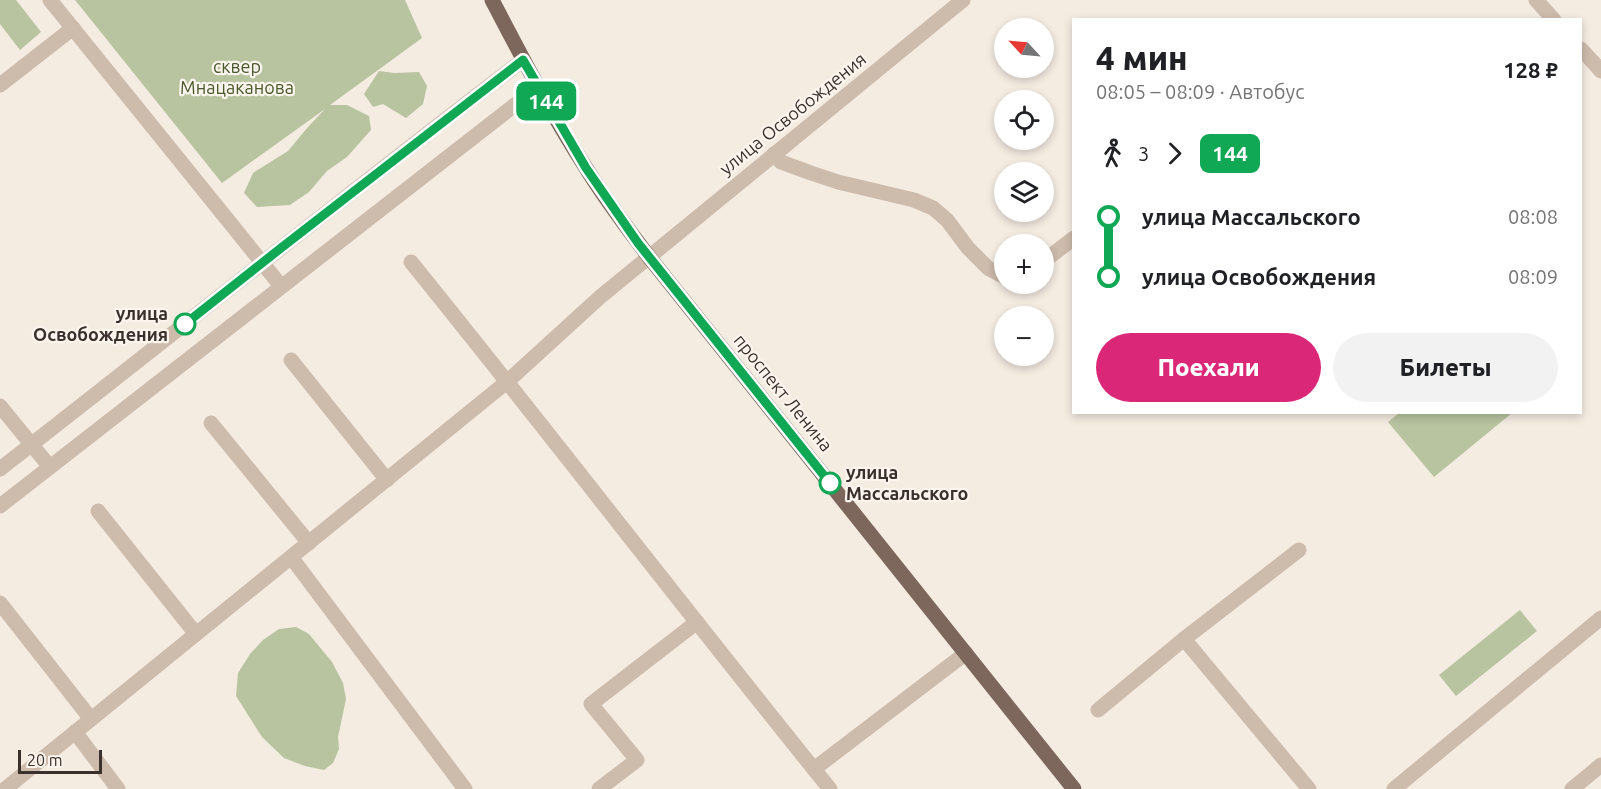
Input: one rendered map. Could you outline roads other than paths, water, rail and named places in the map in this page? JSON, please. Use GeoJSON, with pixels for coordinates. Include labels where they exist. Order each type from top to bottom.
{"type":"FeatureCollection","features":[{"type":"Feature","properties":{"kind":"main road","name":"проспект Ленина"},"geometry":{"type":"LineString","coordinates":[[492,0],[538,87],[586,168],[649,257],[1074,789]]}},
{"type":"Feature","properties":{"kind":"street"},"geometry":{"type":"LineString","coordinates":[[50,0],[281,286]]}},
{"type":"Feature","properties":{"kind":"street","name":"улица Освобождения"},"geometry":{"type":"LineString","coordinates":[[5,789],[508,381],[600,297],[963,0]]}},
{"type":"Feature","properties":{"kind":"street"},"geometry":{"type":"LineString","coordinates":[[1536,0],[1552,18]]}},
{"type":"Feature","properties":{"kind":"street"},"geometry":{"type":"LineString","coordinates":[[0,85],[73,28]]}},
{"type":"Feature","properties":{"kind":"street"},"geometry":{"type":"LineString","coordinates":[[1582,50],[1601,71]]}},
{"type":"Feature","properties":{"kind":"street"},"geometry":{"type":"LineString","coordinates":[[0,469],[523,60]]}},
{"type":"Feature","properties":{"kind":"street"},"geometry":{"type":"LineString","coordinates":[[0,506],[538,87]]}},
{"type":"Feature","properties":{"kind":"street"},"geometry":{"type":"LineString","coordinates":[[774,154],[781,162],[811,173],[838,182],[914,200],[933,208],[947,220],[968,248],[994,271]]}},
{"type":"Feature","properties":{"kind":"street"},"geometry":{"type":"LineString","coordinates":[[1054,253],[1072,240]]}},
{"type":"Feature","properties":{"kind":"street"},"geometry":{"type":"LineString","coordinates":[[411,262],[508,381],[830,789]]}},
{"type":"Feature","properties":{"kind":"street"},"geometry":{"type":"LineString","coordinates":[[291,360],[387,480]]}},
{"type":"Feature","properties":{"kind":"street"},"geometry":{"type":"LineString","coordinates":[[0,406],[50,467]]}},
{"type":"Feature","properties":{"kind":"street"},"geometry":{"type":"LineString","coordinates":[[211,423],[309,543]]}},
{"type":"Feature","properties":{"kind":"street"},"geometry":{"type":"LineString","coordinates":[[98,512],[196,634]]}},
{"type":"Feature","properties":{"kind":"street"},"geometry":{"type":"LineString","coordinates":[[1098,710],[1184,639],[1299,550]]}},
{"type":"Feature","properties":{"kind":"street"},"geometry":{"type":"LineString","coordinates":[[291,557],[465,789]]}},
{"type":"Feature","properties":{"kind":"street"},"geometry":{"type":"LineString","coordinates":[[0,603],[91,719]]}},
{"type":"Feature","properties":{"kind":"street"},"geometry":{"type":"LineString","coordinates":[[1394,789],[1601,618]]}},
{"type":"Feature","properties":{"kind":"street"},"geometry":{"type":"LineString","coordinates":[[604,787],[637,760],[591,704],[697,622]]}},
{"type":"Feature","properties":{"kind":"street"},"geometry":{"type":"LineString","coordinates":[[1184,639],[1309,789]]}},
{"type":"Feature","properties":{"kind":"street"},"geometry":{"type":"LineString","coordinates":[[814,769],[966,653]]}},
{"type":"Feature","properties":{"kind":"street"},"geometry":{"type":"LineString","coordinates":[[75,732],[118,789]]}},
{"type":"Feature","properties":{"kind":"street"},"geometry":{"type":"LineString","coordinates":[[1572,789],[1601,765]]}},
{"type":"Feature","properties":{"kind":"place","name":"улица Освобождения"},"geometry":{"type":"Point","coordinates":[185,324]}},
{"type":"Feature","properties":{"kind":"place","name":"улица Массальского"},"geometry":{"type":"Point","coordinates":[830,483]}},
{"type":"Feature","properties":{"kind":"park label","name":"сквер Мнацаканова"},"geometry":{"type":"Point","coordinates":[237,77]}}]}
